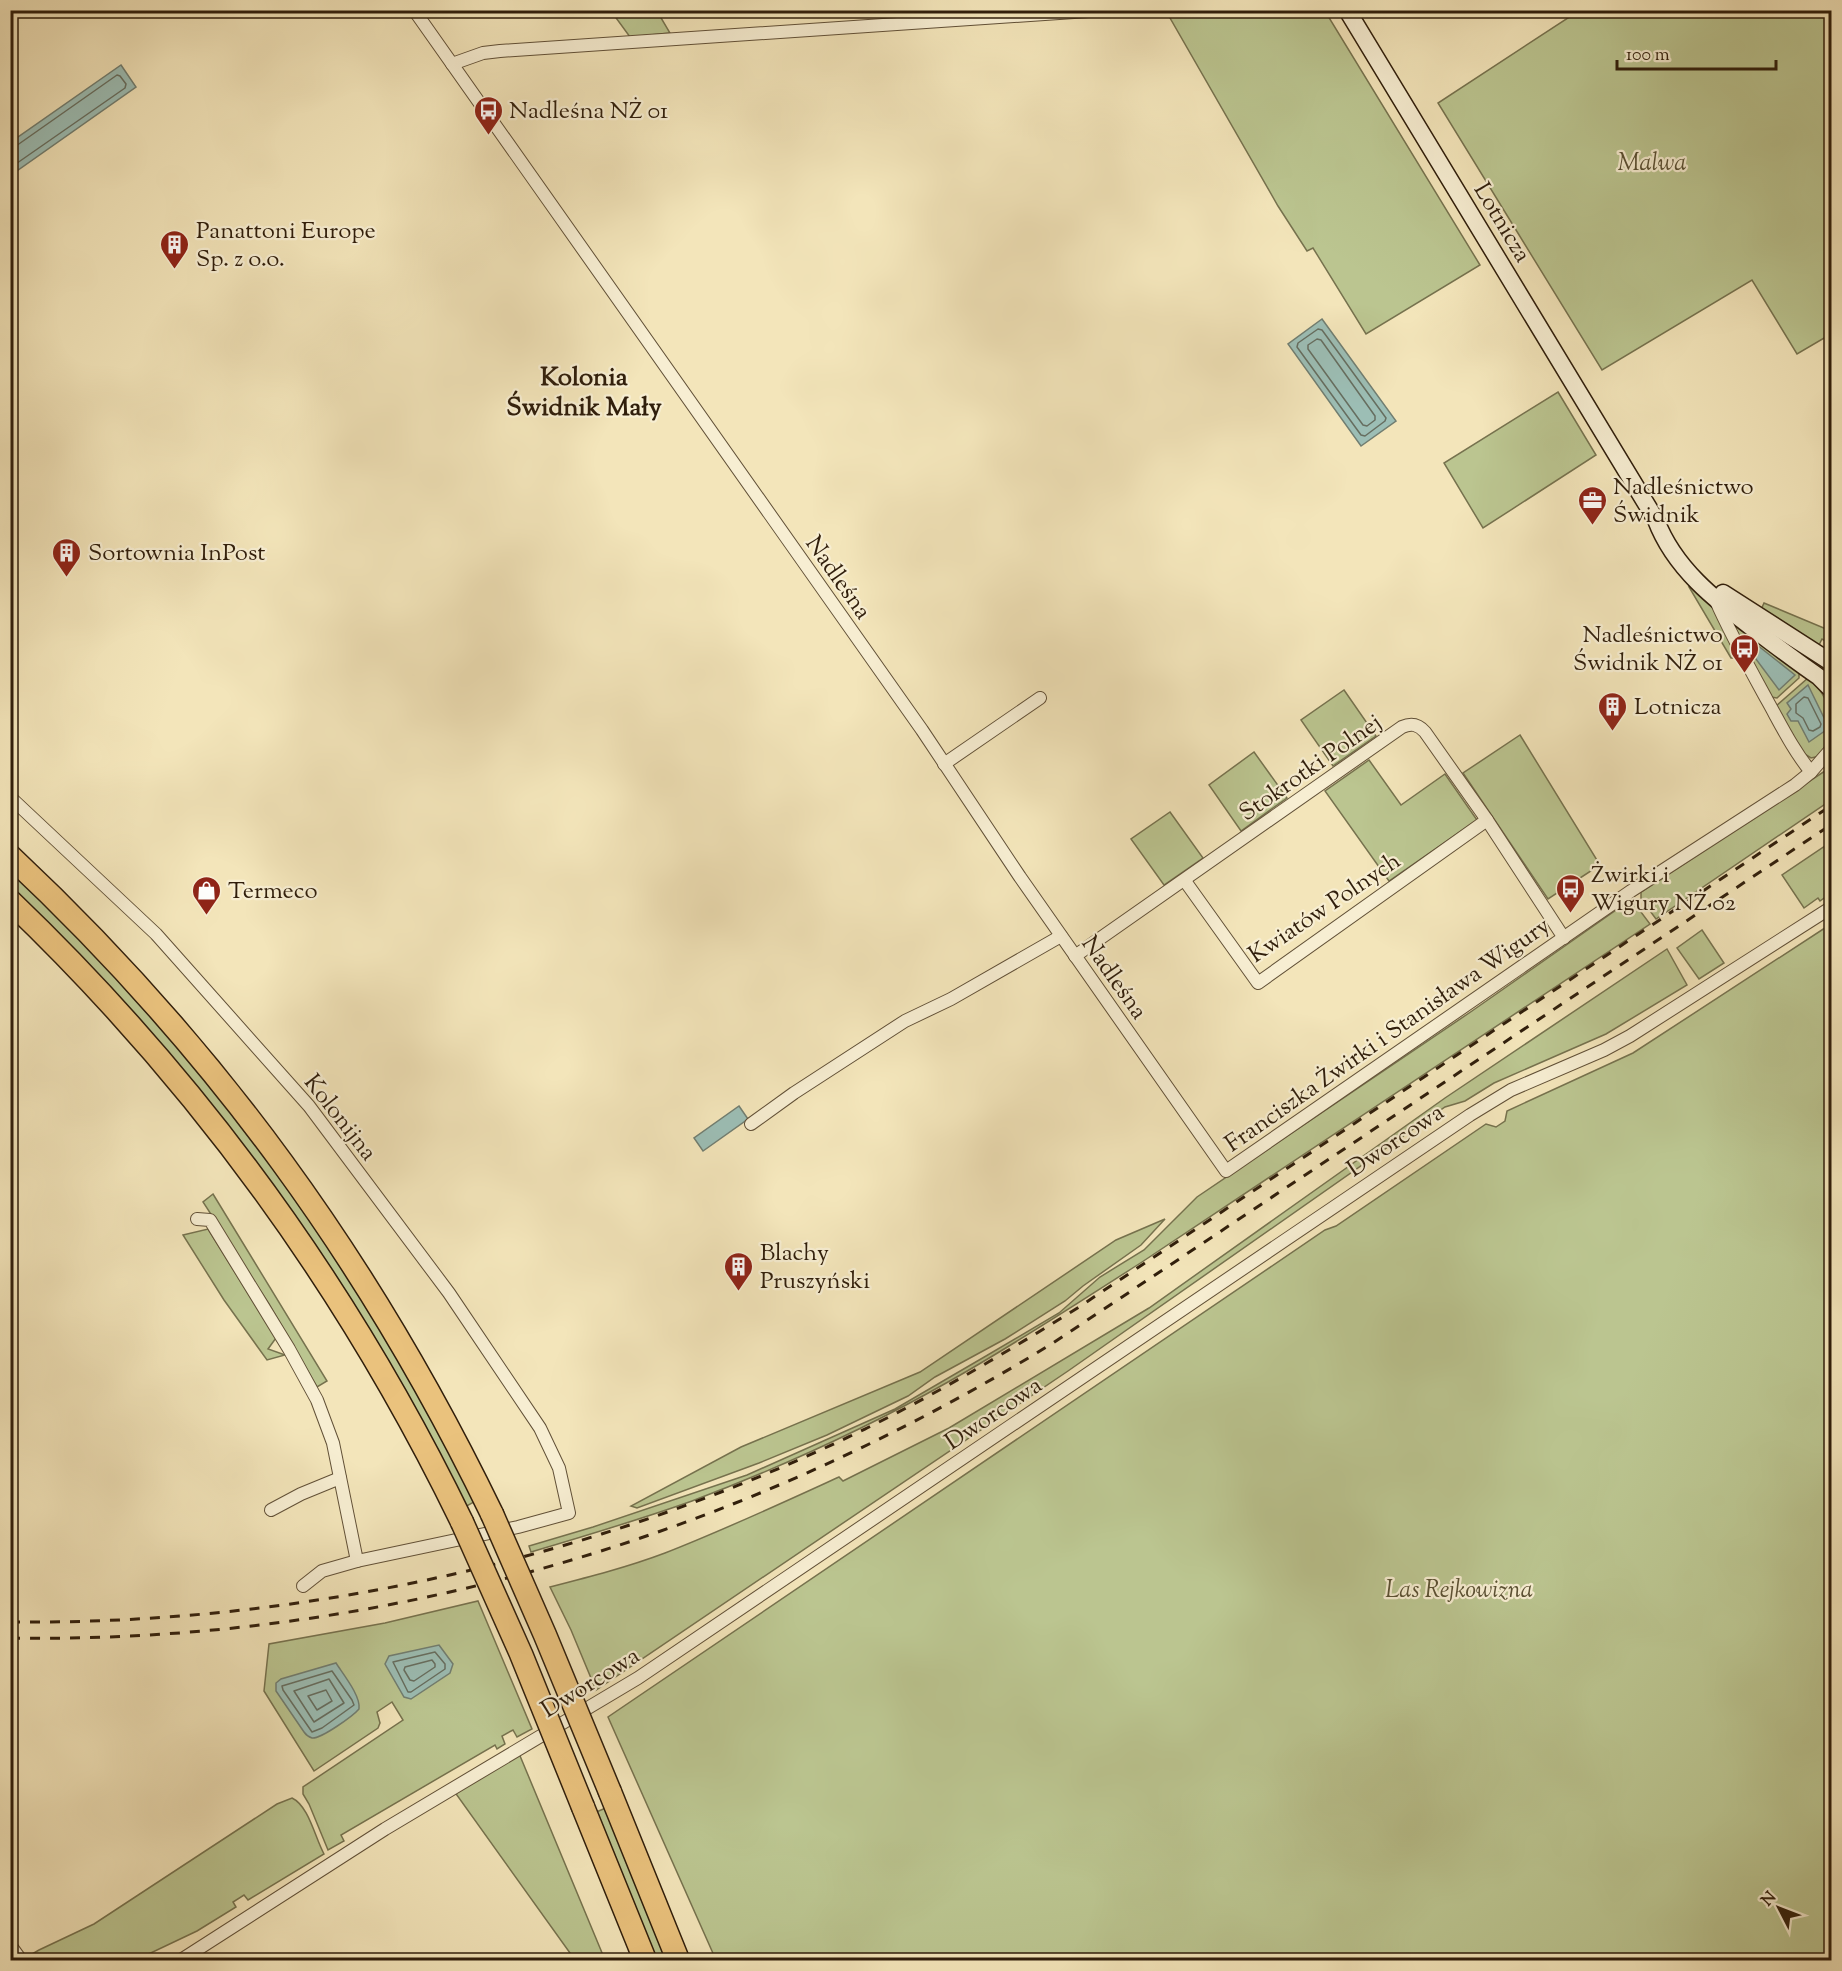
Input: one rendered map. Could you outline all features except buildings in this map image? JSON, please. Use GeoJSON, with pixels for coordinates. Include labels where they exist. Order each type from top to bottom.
{"type":"FeatureCollection","features":[{"type":"Feature","properties":{"kind":"highway"},"geometry":{"type":"LineString","coordinates":[[10,856],[95,940],[157,1006],[233,1097],[292,1175],[350,1258],[391,1325],[448,1424],[492,1514],[537,1615],[678,1960]]}},
{"type":"Feature","properties":{"kind":"highway"},"geometry":{"type":"LineString","coordinates":[[10,901],[92,983],[154,1052],[224,1137],[285,1219],[375,1359],[418,1434],[462,1522],[513,1634],[645,1960]]}},
{"type":"Feature","properties":{"kind":"main road","name":"Lotnicza"},"geometry":{"type":"LineString","coordinates":[[1347,10],[1656,520],[1692,566],[1721,592],[1832,663]]}},
{"type":"Feature","properties":{"kind":"main road","name":"Lotnicza"},"geometry":{"type":"LineString","coordinates":[[1656,520],[1661,532],[1686,570],[1716,601],[1819,677],[1831,690]]}},
{"type":"Feature","properties":{"kind":"street","name":"Nadleśna"},"geometry":{"type":"LineString","coordinates":[[414,10],[922,730],[1075,957],[1226,1171]]}},
{"type":"Feature","properties":{"kind":"street"},"geometry":{"type":"LineString","coordinates":[[452,64],[483,53],[500,51],[1103,10]]}},
{"type":"Feature","properties":{"kind":"street"},"geometry":{"type":"LineString","coordinates":[[1716,601],[1736,645],[1795,752],[1811,772]]}},
{"type":"Feature","properties":{"kind":"street"},"geometry":{"type":"LineString","coordinates":[[944,764],[1040,698]]}},
{"type":"Feature","properties":{"kind":"street","name":"Stokrotki Polnej"},"geometry":{"type":"LineString","coordinates":[[1075,957],[1389,736],[1408,725],[1421,727],[1425,732],[1487,820],[1564,938]]}},
{"type":"Feature","properties":{"kind":"street"},"geometry":{"type":"LineString","coordinates":[[1811,772],[1832,748]]}},
{"type":"Feature","properties":{"kind":"street"},"geometry":{"type":"LineString","coordinates":[[1811,772],[1832,759]]}},
{"type":"Feature","properties":{"kind":"street","name":"Franciszka Żwirki i Stanisława Wigury"},"geometry":{"type":"LineString","coordinates":[[1226,1171],[1631,891],[1811,772]]}},
{"type":"Feature","properties":{"kind":"street","name":"Kolonijna"},"geometry":{"type":"LineString","coordinates":[[10,797],[156,934],[309,1106],[449,1293],[540,1428],[559,1468],[569,1513],[526,1525],[357,1561]]}},
{"type":"Feature","properties":{"kind":"street","name":"Kwiatów Polnych"},"geometry":{"type":"LineString","coordinates":[[1185,881],[1258,983],[1487,820]]}},
{"type":"Feature","properties":{"kind":"street","name":"Dworcowa"},"geometry":{"type":"LineString","coordinates":[[181,1960],[385,1829],[638,1678],[1470,1115],[1511,1090],[1604,1050],[1630,1036],[1832,907]]}},
{"type":"Feature","properties":{"kind":"street"},"geometry":{"type":"LineString","coordinates":[[752,1124],[794,1093],[905,1021],[951,999],[1061,936]]}},
{"type":"Feature","properties":{"kind":"street"},"geometry":{"type":"LineString","coordinates":[[197,1219],[210,1220],[304,1374],[333,1443],[357,1561],[322,1571],[303,1586]]}},
{"type":"Feature","properties":{"kind":"street"},"geometry":{"type":"LineString","coordinates":[[271,1510],[301,1494],[340,1478]]}},
{"type":"Feature","properties":{"kind":"street"},"geometry":{"type":"LineString","coordinates":[[10,1945],[21,1960]]}},
{"type":"Feature","properties":{"kind":"green space","name":"Malwa"},"geometry":{"type":"Polygon","coordinates":[[[1580,10],[1831,11],[1831,334],[1797,354],[1752,280],[1602,370],[1438,103],[1580,10]]]}},
{"type":"Feature","properties":{"kind":"green space"},"geometry":{"type":"Polygon","coordinates":[[[611,11],[657,11],[670,33],[630,37],[611,11]]]}},
{"type":"Feature","properties":{"kind":"green space"},"geometry":{"type":"Polygon","coordinates":[[[1166,11],[1325,11],[1480,265],[1366,334],[1313,248],[1307,251],[1278,206],[1166,11]]]}},
{"type":"Feature","properties":{"kind":"green space"},"geometry":{"type":"Polygon","coordinates":[[[1558,392],[1596,455],[1483,528],[1444,463],[1558,392]]]}},
{"type":"Feature","properties":{"kind":"green space"},"geometry":{"type":"Polygon","coordinates":[[[1689,587],[1710,602],[1721,620],[1736,658],[1731,658],[1689,587]]]}},
{"type":"Feature","properties":{"kind":"green space"},"geometry":{"type":"Polygon","coordinates":[[[1764,603],[1831,631],[1831,644],[1822,639],[1819,645],[1760,612],[1764,603]]]}},
{"type":"Feature","properties":{"kind":"green space"},"geometry":{"type":"Polygon","coordinates":[[[1728,614],[1799,673],[1799,678],[1777,698],[1771,697],[1728,614]]]}},
{"type":"Feature","properties":{"kind":"green space"},"geometry":{"type":"Polygon","coordinates":[[[1808,678],[1823,695],[1831,726],[1826,747],[1820,756],[1811,758],[1803,753],[1775,707],[1808,678]]]}},
{"type":"Feature","properties":{"kind":"green space"},"geometry":{"type":"Polygon","coordinates":[[[1344,690],[1376,736],[1333,766],[1301,720],[1344,690]]]}},
{"type":"Feature","properties":{"kind":"green space"},"geometry":{"type":"Polygon","coordinates":[[[1520,735],[1600,865],[1548,899],[1463,773],[1520,735]]]}},
{"type":"Feature","properties":{"kind":"green space"},"geometry":{"type":"Polygon","coordinates":[[[1254,752],[1287,798],[1241,831],[1209,785],[1254,752]]]}},
{"type":"Feature","properties":{"kind":"green space"},"geometry":{"type":"Polygon","coordinates":[[[1369,760],[1401,805],[1445,774],[1477,820],[1389,881],[1325,791],[1369,760]]]}},
{"type":"Feature","properties":{"kind":"green space"},"geometry":{"type":"Polygon","coordinates":[[[1831,767],[1831,800],[1656,919],[1641,899],[1641,892],[1831,767]]]}},
{"type":"Feature","properties":{"kind":"green space"},"geometry":{"type":"Polygon","coordinates":[[[1170,812],[1203,858],[1164,885],[1131,839],[1170,812]]]}},
{"type":"Feature","properties":{"kind":"green space"},"geometry":{"type":"Polygon","coordinates":[[[1831,842],[1831,893],[1820,901],[1818,898],[1804,908],[1782,875],[1831,842]]]}},
{"type":"Feature","properties":{"kind":"green space"},"geometry":{"type":"Polygon","coordinates":[[[10,865],[185,1047],[313,1216],[414,1380],[474,1502],[463,1508],[334,1278],[11,893],[10,865]]]}},
{"type":"Feature","properties":{"kind":"green space"},"geometry":{"type":"Polygon","coordinates":[[[1629,901],[1635,904],[1650,924],[1046,1324],[948,1382],[886,1415],[757,1475],[672,1508],[531,1552],[529,1546],[747,1475],[895,1409],[1059,1313],[1100,1277],[1144,1250],[1197,1197],[1472,1011],[1629,901]]]}},
{"type":"Feature","properties":{"kind":"green space","name":"Las Rejkowizna"},"geometry":{"type":"Polygon","coordinates":[[[1831,924],[1831,1960],[716,1960],[608,1717],[1325,1230],[1336,1226],[1486,1124],[1496,1127],[1505,1121],[1507,1111],[1633,1053],[1831,924]]]}},
{"type":"Feature","properties":{"kind":"green space"},"geometry":{"type":"Polygon","coordinates":[[[1702,930],[1724,963],[1699,979],[1677,948],[1702,930]]]}},
{"type":"Feature","properties":{"kind":"green space"},"geometry":{"type":"Polygon","coordinates":[[[1667,949],[1687,985],[1606,1034],[1494,1083],[1465,1101],[1445,1107],[1068,1371],[596,1690],[550,1587],[665,1553],[839,1477],[843,1481],[949,1428],[1149,1308],[1445,1098],[1667,949]]]}},
{"type":"Feature","properties":{"kind":"green space"},"geometry":{"type":"Polygon","coordinates":[[[213,1194],[327,1381],[317,1387],[269,1304],[203,1202],[213,1194]]]}},
{"type":"Feature","properties":{"kind":"green space"},"geometry":{"type":"Polygon","coordinates":[[[1165,1219],[1141,1245],[1065,1301],[1005,1339],[935,1377],[908,1396],[827,1435],[759,1463],[637,1508],[631,1506],[741,1447],[920,1372],[1116,1240],[1165,1219]]]}},
{"type":"Feature","properties":{"kind":"green space"},"geometry":{"type":"Polygon","coordinates":[[[208,1229],[276,1338],[268,1349],[285,1355],[267,1360],[224,1300],[183,1235],[208,1229]]]}},
{"type":"Feature","properties":{"kind":"green space"},"geometry":{"type":"Polygon","coordinates":[[[478,1601],[532,1729],[517,1737],[513,1730],[502,1736],[505,1744],[497,1749],[495,1745],[341,1835],[344,1841],[328,1850],[303,1794],[303,1787],[403,1720],[392,1702],[377,1712],[380,1723],[378,1728],[314,1771],[264,1691],[269,1644],[385,1623],[478,1601]]]}},
{"type":"Feature","properties":{"kind":"green space"},"geometry":{"type":"Polygon","coordinates":[[[518,1751],[605,1960],[575,1960],[454,1791],[518,1751]]]}},
{"type":"Feature","properties":{"kind":"green space"},"geometry":{"type":"Polygon","coordinates":[[[292,1798],[298,1802],[307,1815],[324,1854],[248,1900],[244,1895],[233,1902],[236,1907],[197,1931],[136,1960],[30,1960],[32,1954],[94,1924],[277,1804],[292,1798]]]}},
{"type":"Feature","properties":{"kind":"green space"},"geometry":{"type":"Polygon","coordinates":[[[608,1807],[671,1960],[653,1960],[594,1813],[608,1807]]]}},
{"type":"Feature","properties":{"kind":"water"},"geometry":{"type":"Polygon","coordinates":[[[121,65],[136,87],[11,175],[11,142],[121,65]]]}},
{"type":"Feature","properties":{"kind":"water"},"geometry":{"type":"Polygon","coordinates":[[[1322,319],[1396,421],[1361,446],[1288,344],[1322,319]]]}},
{"type":"Feature","properties":{"kind":"water"},"geometry":{"type":"Polygon","coordinates":[[[1752,641],[1795,675],[1779,690],[1747,647],[1752,641]]]}},
{"type":"Feature","properties":{"kind":"water"},"geometry":{"type":"Polygon","coordinates":[[[1808,685],[1829,728],[1809,742],[1798,721],[1791,721],[1787,714],[1791,709],[1787,703],[1808,685]]]}},
{"type":"Feature","properties":{"kind":"water"},"geometry":{"type":"Polygon","coordinates":[[[739,1106],[748,1119],[703,1151],[694,1138],[739,1106]]]}},
{"type":"Feature","properties":{"kind":"water"},"geometry":{"type":"Polygon","coordinates":[[[439,1645],[453,1664],[450,1673],[411,1699],[404,1697],[385,1664],[389,1656],[439,1645]]]}},
{"type":"Feature","properties":{"kind":"water"},"geometry":{"type":"Polygon","coordinates":[[[336,1663],[357,1698],[359,1709],[344,1722],[312,1738],[305,1733],[276,1691],[276,1683],[281,1679],[336,1663]]]}},
{"type":"Feature","properties":{"kind":"railway"},"geometry":{"type":"LineString","coordinates":[[10,1622],[121,1620],[232,1611],[341,1596],[450,1575],[557,1547],[663,1514],[766,1474],[867,1428],[921,1400],[1079,1307],[1832,805]]}},
{"type":"Feature","properties":{"kind":"railway"},"geometry":{"type":"LineString","coordinates":[[10,1638],[149,1635],[286,1622],[420,1598],[553,1566],[683,1523],[809,1472],[933,1412],[1053,1343],[1832,824]]}},
{"type":"Feature","properties":{"kind":"place","name":"Nadleśna NŻ 01"},"geometry":{"type":"Point","coordinates":[488,136]}},
{"type":"Feature","properties":{"kind":"place","name":"Panattoni Europe Sp. z o.o."},"geometry":{"type":"Point","coordinates":[175,270]}},
{"type":"Feature","properties":{"kind":"place","name":"Nadleśnictwo Świdnik"},"geometry":{"type":"Point","coordinates":[1592,526]}},
{"type":"Feature","properties":{"kind":"place","name":"Sortownia InPost"},"geometry":{"type":"Point","coordinates":[67,578]}},
{"type":"Feature","properties":{"kind":"place","name":"Nadleśnictwo Świdnik NŻ 01"},"geometry":{"type":"Point","coordinates":[1744,674]}},
{"type":"Feature","properties":{"kind":"place","name":"Lotnicza"},"geometry":{"type":"Point","coordinates":[1613,732]}},
{"type":"Feature","properties":{"kind":"place","name":"Żwirki i Wigury NŻ 02"},"geometry":{"type":"Point","coordinates":[1570,914]}},
{"type":"Feature","properties":{"kind":"place","name":"Termeco"},"geometry":{"type":"Point","coordinates":[207,916]}},
{"type":"Feature","properties":{"kind":"place","name":"Blachy Pruszyński"},"geometry":{"type":"Point","coordinates":[739,1292]}},
{"type":"Feature","properties":{"kind":"district","name":"Kolonia Świdnik Mały"},"geometry":{"type":"Point","coordinates":[584,391]}}]}
